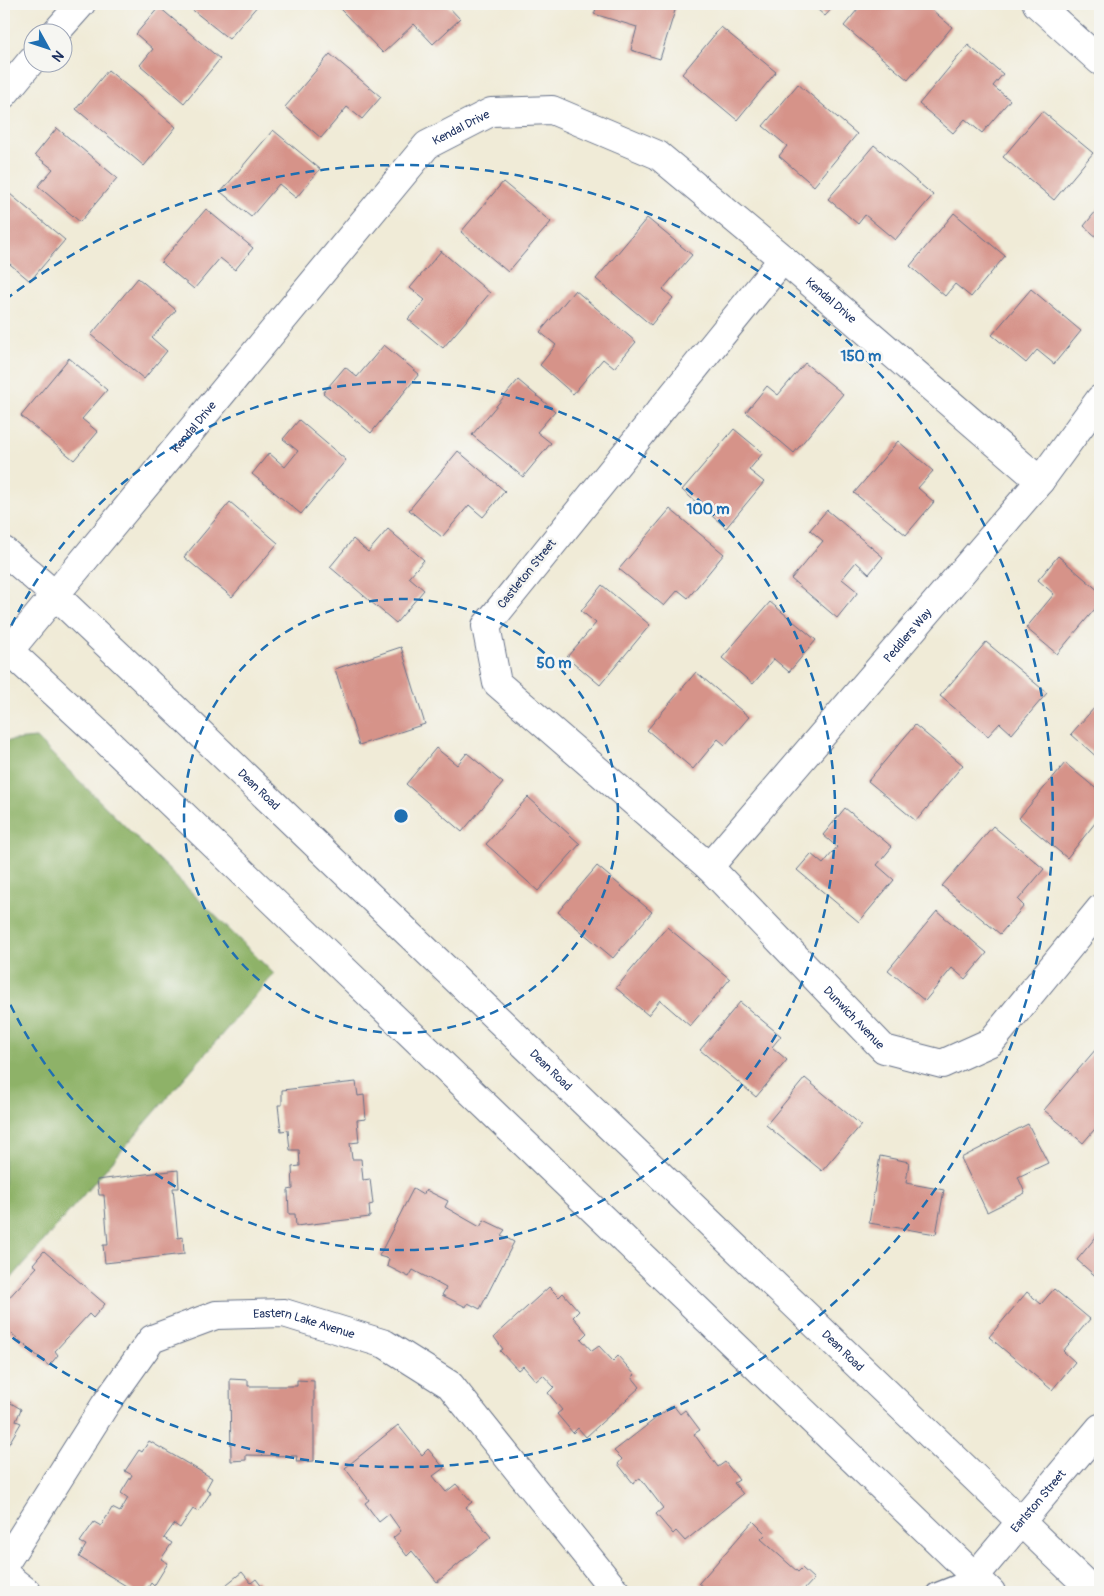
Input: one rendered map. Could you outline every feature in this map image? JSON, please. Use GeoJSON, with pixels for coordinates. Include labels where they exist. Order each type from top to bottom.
{"type":"FeatureCollection","features":[{"type":"Feature","properties":{"kind":"street"},"geometry":{"type":"LineString","coordinates":[[65,22],[81,4]]}},
{"type":"Feature","properties":{"kind":"street"},"geometry":{"type":"LineString","coordinates":[[1037,4],[1100,61]]}},
{"type":"Feature","properties":{"kind":"street"},"geometry":{"type":"LineString","coordinates":[[4,94],[22,72]]}},
{"type":"Feature","properties":{"kind":"street","name":"Kendal Drive"},"geometry":{"type":"LineString","coordinates":[[5,651],[54,595],[427,146],[490,112],[552,110],[658,155],[783,259],[1040,481]]}},
{"type":"Feature","properties":{"kind":"street","name":"Castleton Street"},"geometry":{"type":"LineString","coordinates":[[709,867],[497,683],[486,626],[783,259]]}},
{"type":"Feature","properties":{"kind":"street","name":"Peddlers Way"},"geometry":{"type":"LineString","coordinates":[[709,867],[1040,481],[1100,400]]}},
{"type":"Feature","properties":{"kind":"street","name":"Dean Road"},"geometry":{"type":"LineString","coordinates":[[4,551],[148,683],[1094,1592]]}},
{"type":"Feature","properties":{"kind":"street"},"geometry":{"type":"LineString","coordinates":[[5,651],[98,733],[978,1587]]}},
{"type":"Feature","properties":{"kind":"street","name":"Dunwich Avenue"},"geometry":{"type":"LineString","coordinates":[[709,867],[884,1049],[942,1064],[991,1042],[1100,909]]}},
{"type":"Feature","properties":{"kind":"street","name":"Eastern Lake Avenue"},"geometry":{"type":"LineString","coordinates":[[4,1565],[106,1405],[152,1339],[216,1315],[284,1313],[385,1344],[450,1386],[616,1592]]}},
{"type":"Feature","properties":{"kind":"street","name":"Earlston Street"},"geometry":{"type":"LineString","coordinates":[[978,1587],[1020,1521],[1100,1428]]}},
{"type":"Feature","properties":{"kind":"street"},"geometry":{"type":"LineString","coordinates":[[4,1574],[27,1592]]}},
{"type":"Feature","properties":{"kind":"lane"},"geometry":{"type":"LineString","coordinates":[[935,1592],[978,1587]]}},
{"type":"Feature","properties":{"kind":"green space"},"geometry":{"type":"Polygon","coordinates":[[[36,738],[274,974],[4,1287],[4,741],[36,738]]]}},
{"type":"Feature","properties":{"kind":"building"},"geometry":{"type":"Polygon","coordinates":[[[185,4],[259,4],[229,39],[185,4]]]}},
{"type":"Feature","properties":{"kind":"building"},"geometry":{"type":"Polygon","coordinates":[[[348,4],[446,4],[460,19],[433,44],[414,24],[383,53],[341,10],[348,4]]]}},
{"type":"Feature","properties":{"kind":"building"},"geometry":{"type":"Polygon","coordinates":[[[598,4],[677,4],[660,59],[631,50],[637,27],[594,14],[598,4]]]}},
{"type":"Feature","properties":{"kind":"building"},"geometry":{"type":"Polygon","coordinates":[[[811,4],[836,4],[825,16],[811,4]]]}},
{"type":"Feature","properties":{"kind":"building"},"geometry":{"type":"Polygon","coordinates":[[[862,4],[925,4],[952,27],[908,80],[844,26],[862,4]]]}},
{"type":"Feature","properties":{"kind":"building"},"geometry":{"type":"Polygon","coordinates":[[[159,7],[220,59],[184,103],[140,65],[153,49],[136,34],[159,7]]]}},
{"type":"Feature","properties":{"kind":"building"},"geometry":{"type":"Polygon","coordinates":[[[721,27],[776,72],[737,120],[682,74],[721,27]]]}},
{"type":"Feature","properties":{"kind":"building"},"geometry":{"type":"Polygon","coordinates":[[[968,45],[1003,74],[993,86],[1010,100],[982,133],[965,119],[953,133],[919,104],[968,45]]]}},
{"type":"Feature","properties":{"kind":"building"},"geometry":{"type":"Polygon","coordinates":[[[330,54],[381,97],[362,119],[347,107],[321,138],[285,107],[330,54]]]}},
{"type":"Feature","properties":{"kind":"building"},"geometry":{"type":"Polygon","coordinates":[[[108,70],[176,127],[144,166],[76,109],[108,70]]]}},
{"type":"Feature","properties":{"kind":"building"},"geometry":{"type":"Polygon","coordinates":[[[798,84],[857,134],[814,186],[779,156],[787,146],[763,126],[798,84]]]}},
{"type":"Feature","properties":{"kind":"building"},"geometry":{"type":"Polygon","coordinates":[[[1042,111],[1093,153],[1054,200],[1003,157],[1042,111]]]}},
{"type":"Feature","properties":{"kind":"building"},"geometry":{"type":"Polygon","coordinates":[[[57,128],[117,178],[80,222],[38,186],[53,169],[35,155],[57,128]]]}},
{"type":"Feature","properties":{"kind":"building"},"geometry":{"type":"Polygon","coordinates":[[[273,130],[320,169],[296,198],[279,184],[251,217],[221,192],[273,130]]]}},
{"type":"Feature","properties":{"kind":"building"},"geometry":{"type":"Polygon","coordinates":[[[874,145],[933,195],[895,240],[865,215],[858,224],[828,199],[874,145]]]}},
{"type":"Feature","properties":{"kind":"building"},"geometry":{"type":"Polygon","coordinates":[[[503,182],[551,222],[508,272],[461,232],[503,182]]]}},
{"type":"Feature","properties":{"kind":"building"},"geometry":{"type":"Polygon","coordinates":[[[4,189],[65,240],[30,281],[4,259],[4,189]]]}},
{"type":"Feature","properties":{"kind":"building"},"geometry":{"type":"Polygon","coordinates":[[[1100,206],[1100,240],[1084,226],[1100,206]]]}},
{"type":"Feature","properties":{"kind":"building"},"geometry":{"type":"Polygon","coordinates":[[[206,209],[253,248],[235,270],[220,258],[194,289],[161,262],[206,209]]]}},
{"type":"Feature","properties":{"kind":"building"},"geometry":{"type":"Polygon","coordinates":[[[954,213],[1005,256],[971,297],[955,284],[945,296],[910,266],[954,213]]]}},
{"type":"Feature","properties":{"kind":"building"},"geometry":{"type":"Polygon","coordinates":[[[647,218],[692,255],[663,289],[673,298],[651,325],[596,279],[647,218]]]}},
{"type":"Feature","properties":{"kind":"building"},"geometry":{"type":"Polygon","coordinates":[[[441,251],[490,293],[443,348],[408,319],[425,300],[410,288],[441,251]]]}},
{"type":"Feature","properties":{"kind":"building"},"geometry":{"type":"Polygon","coordinates":[[[138,278],[176,310],[152,338],[167,351],[144,379],[91,335],[138,278]]]}},
{"type":"Feature","properties":{"kind":"building"},"geometry":{"type":"Polygon","coordinates":[[[1031,289],[1081,331],[1054,364],[1037,350],[1026,363],[992,335],[1031,289]]]}},
{"type":"Feature","properties":{"kind":"building"},"geometry":{"type":"Polygon","coordinates":[[[575,290],[636,342],[614,368],[603,359],[573,394],[540,365],[556,345],[540,332],[575,290]]]}},
{"type":"Feature","properties":{"kind":"building"},"geometry":{"type":"Polygon","coordinates":[[[384,345],[419,374],[371,433],[323,393],[345,367],[357,377],[384,345]]]}},
{"type":"Feature","properties":{"kind":"building"},"geometry":{"type":"Polygon","coordinates":[[[69,358],[107,390],[82,419],[98,432],[74,460],[21,416],[69,358]]]}},
{"type":"Feature","properties":{"kind":"building"},"geometry":{"type":"Polygon","coordinates":[[[805,363],[843,394],[794,453],[746,412],[767,386],[778,395],[805,363]]]}},
{"type":"Feature","properties":{"kind":"building"},"geometry":{"type":"Polygon","coordinates":[[[518,380],[555,411],[537,432],[551,443],[523,477],[472,435],[518,380]]]}},
{"type":"Feature","properties":{"kind":"building"},"geometry":{"type":"Polygon","coordinates":[[[299,420],[346,460],[301,514],[252,474],[269,453],[285,467],[298,451],[283,439],[299,420]]]}},
{"type":"Feature","properties":{"kind":"building"},"geometry":{"type":"Polygon","coordinates":[[[734,429],[763,453],[749,470],[764,482],[726,528],[682,490],[734,429]]]}},
{"type":"Feature","properties":{"kind":"building"},"geometry":{"type":"Polygon","coordinates":[[[898,441],[933,471],[918,488],[934,502],[906,535],[854,493],[898,441]]]}},
{"type":"Feature","properties":{"kind":"building"},"geometry":{"type":"Polygon","coordinates":[[[458,451],[505,491],[483,517],[469,505],[442,537],[409,510],[458,451]]]}},
{"type":"Feature","properties":{"kind":"building"},"geometry":{"type":"Polygon","coordinates":[[[230,502],[278,543],[232,597],[184,557],[230,502]]]}},
{"type":"Feature","properties":{"kind":"building"},"geometry":{"type":"Polygon","coordinates":[[[670,509],[724,554],[688,598],[678,590],[664,606],[619,569],[670,509]]]}},
{"type":"Feature","properties":{"kind":"building"},"geometry":{"type":"Polygon","coordinates":[[[827,510],[883,557],[869,574],[856,562],[842,579],[858,592],[837,618],[791,579],[823,541],[810,530],[827,510]]]}},
{"type":"Feature","properties":{"kind":"building"},"geometry":{"type":"Polygon","coordinates":[[[388,529],[424,560],[409,577],[424,590],[396,623],[330,567],[353,539],[368,552],[388,529]]]}},
{"type":"Feature","properties":{"kind":"building"},"geometry":{"type":"Polygon","coordinates":[[[1058,556],[1100,592],[1100,603],[1057,654],[1026,628],[1054,594],[1038,580],[1058,556]]]}},
{"type":"Feature","properties":{"kind":"building"},"geometry":{"type":"Polygon","coordinates":[[[602,585],[650,625],[600,685],[567,657],[596,623],[581,611],[602,585]]]}},
{"type":"Feature","properties":{"kind":"building"},"geometry":{"type":"Polygon","coordinates":[[[770,602],[816,640],[789,672],[774,659],[753,684],[722,658],[770,602]]]}},
{"type":"Feature","properties":{"kind":"building"},"geometry":{"type":"Polygon","coordinates":[[[986,642],[1047,693],[1012,734],[1000,723],[988,736],[940,696],[986,642]]]}},
{"type":"Feature","properties":{"kind":"building"},"geometry":{"type":"Polygon","coordinates":[[[401,647],[425,724],[359,745],[335,669],[401,647]]]}},
{"type":"Feature","properties":{"kind":"building"},"geometry":{"type":"Polygon","coordinates":[[[696,672],[749,717],[725,745],[718,739],[693,769],[647,730],[696,672]]]}},
{"type":"Feature","properties":{"kind":"building"},"geometry":{"type":"Polygon","coordinates":[[[1096,706],[1100,710],[1100,760],[1071,734],[1096,706]]]}},
{"type":"Feature","properties":{"kind":"building"},"geometry":{"type":"Polygon","coordinates":[[[915,725],[963,765],[916,821],[868,781],[915,725]]]}},
{"type":"Feature","properties":{"kind":"building"},"geometry":{"type":"Polygon","coordinates":[[[436,748],[457,765],[467,753],[503,783],[462,832],[406,784],[436,748]]]}},
{"type":"Feature","properties":{"kind":"building"},"geometry":{"type":"Polygon","coordinates":[[[1065,763],[1100,792],[1100,817],[1067,858],[1019,818],[1065,763]]]}},
{"type":"Feature","properties":{"kind":"building"},"geometry":{"type":"Polygon","coordinates":[[[528,797],[580,844],[538,891],[486,844],[528,797]]]}},
{"type":"Feature","properties":{"kind":"building"},"geometry":{"type":"Polygon","coordinates":[[[845,808],[892,847],[877,865],[894,880],[859,922],[797,870],[811,854],[823,864],[837,847],[823,835],[845,808]]]}},
{"type":"Feature","properties":{"kind":"building"},"geometry":{"type":"Polygon","coordinates":[[[993,826],[1044,869],[1018,900],[1024,906],[1000,934],[942,886],[993,826]]]}},
{"type":"Feature","properties":{"kind":"building"},"geometry":{"type":"Polygon","coordinates":[[[597,866],[652,912],[613,958],[558,912],[597,866]]]}},
{"type":"Feature","properties":{"kind":"building"},"geometry":{"type":"Polygon","coordinates":[[[937,911],[987,953],[965,979],[952,968],[925,1001],[888,970],[937,911]]]}},
{"type":"Feature","properties":{"kind":"building"},"geometry":{"type":"Polygon","coordinates":[[[667,927],[730,979],[690,1026],[660,1000],[648,1015],[616,988],[667,927]]]}},
{"type":"Feature","properties":{"kind":"building"},"geometry":{"type":"Polygon","coordinates":[[[740,1002],[781,1036],[772,1047],[787,1060],[756,1097],[700,1050],[740,1002]]]}},
{"type":"Feature","properties":{"kind":"building"},"geometry":{"type":"Polygon","coordinates":[[[1096,1049],[1100,1053],[1100,1123],[1083,1143],[1044,1110],[1096,1049]]]}},
{"type":"Feature","properties":{"kind":"building"},"geometry":{"type":"Polygon","coordinates":[[[805,1078],[861,1125],[822,1171],[766,1125],[805,1078]]]}},
{"type":"Feature","properties":{"kind":"building"},"geometry":{"type":"Polygon","coordinates":[[[356,1082],[358,1096],[364,1095],[366,1119],[357,1120],[359,1142],[350,1143],[352,1159],[361,1159],[363,1180],[370,1179],[373,1204],[369,1205],[370,1217],[296,1226],[295,1214],[289,1214],[288,1190],[293,1189],[292,1167],[300,1166],[299,1150],[290,1150],[288,1130],[281,1131],[278,1105],[282,1105],[282,1090],[356,1082]]]}},
{"type":"Feature","properties":{"kind":"building"},"geometry":{"type":"Polygon","coordinates":[[[1028,1124],[1048,1163],[1018,1177],[1025,1193],[987,1212],[961,1158],[1028,1124]]]}},
{"type":"Feature","properties":{"kind":"building"},"geometry":{"type":"Polygon","coordinates":[[[880,1156],[909,1162],[906,1183],[944,1190],[936,1234],[869,1223],[880,1156]]]}},
{"type":"Feature","properties":{"kind":"building"},"geometry":{"type":"Polygon","coordinates":[[[178,1170],[179,1188],[173,1188],[178,1238],[183,1237],[184,1254],[105,1263],[103,1245],[108,1245],[104,1195],[99,1195],[97,1180],[178,1170]]]}},
{"type":"Feature","properties":{"kind":"building"},"geometry":{"type":"Polygon","coordinates":[[[413,1189],[423,1195],[426,1190],[448,1201],[445,1207],[480,1227],[484,1220],[505,1230],[501,1235],[514,1242],[480,1309],[468,1303],[466,1307],[442,1295],[446,1288],[413,1270],[409,1277],[387,1266],[389,1259],[379,1256],[413,1189]]]}},
{"type":"Feature","properties":{"kind":"building"},"geometry":{"type":"Polygon","coordinates":[[[1100,1232],[1100,1280],[1077,1260],[1100,1232]]]}},
{"type":"Feature","properties":{"kind":"building"},"geometry":{"type":"Polygon","coordinates":[[[44,1251],[105,1304],[93,1318],[89,1314],[55,1351],[58,1355],[49,1366],[4,1327],[4,1303],[37,1267],[33,1264],[44,1251]]]}},
{"type":"Feature","properties":{"kind":"building"},"geometry":{"type":"Polygon","coordinates":[[[549,1287],[559,1297],[563,1293],[579,1311],[573,1317],[587,1333],[581,1339],[592,1351],[599,1346],[613,1361],[618,1356],[635,1375],[632,1377],[640,1387],[586,1437],[578,1428],[573,1433],[557,1414],[562,1410],[548,1393],[554,1387],[543,1375],[536,1381],[523,1366],[518,1370],[500,1351],[503,1349],[494,1337],[549,1287]]]}},
{"type":"Feature","properties":{"kind":"building"},"geometry":{"type":"Polygon","coordinates":[[[1054,1289],[1090,1319],[1063,1351],[1075,1362],[1052,1390],[989,1337],[1027,1292],[1041,1304],[1054,1289]]]}},
{"type":"Feature","properties":{"kind":"building"},"geometry":{"type":"Polygon","coordinates":[[[230,1379],[248,1380],[248,1386],[297,1386],[297,1380],[314,1381],[314,1461],[296,1462],[297,1456],[246,1455],[246,1460],[231,1461],[230,1379]]]}},
{"type":"Feature","properties":{"kind":"building"},"geometry":{"type":"Polygon","coordinates":[[[4,1399],[21,1409],[16,1421],[21,1423],[8,1445],[4,1442],[4,1399]]]}},
{"type":"Feature","properties":{"kind":"building"},"geometry":{"type":"Polygon","coordinates":[[[673,1405],[680,1414],[685,1410],[700,1430],[694,1434],[718,1467],[725,1462],[739,1480],[734,1483],[743,1494],[685,1541],[676,1531],[673,1534],[656,1514],[663,1508],[640,1478],[633,1483],[618,1464],[622,1459],[614,1451],[673,1405]]]}},
{"type":"Feature","properties":{"kind":"building"},"geometry":{"type":"Polygon","coordinates":[[[398,1425],[422,1455],[428,1449],[444,1468],[433,1476],[446,1492],[456,1484],[472,1502],[466,1507],[491,1537],[437,1582],[412,1551],[407,1556],[393,1538],[401,1531],[389,1514],[379,1522],[365,1503],[369,1500],[345,1468],[398,1425]]]}},
{"type":"Feature","properties":{"kind":"building"},"geometry":{"type":"Polygon","coordinates":[[[149,1441],[212,1478],[206,1489],[211,1492],[198,1512],[193,1509],[180,1528],[174,1524],[164,1538],[172,1543],[161,1559],[168,1563],[154,1586],[151,1583],[145,1592],[136,1592],[79,1557],[86,1545],[80,1542],[94,1522],[101,1526],[112,1508],[120,1512],[128,1498],[121,1493],[132,1475],[125,1471],[139,1450],[142,1452],[149,1441]]]}},
{"type":"Feature","properties":{"kind":"building"},"geometry":{"type":"Polygon","coordinates":[[[753,1521],[766,1534],[761,1539],[798,1572],[802,1568],[814,1579],[802,1592],[717,1592],[714,1589],[710,1592],[699,1583],[753,1521]]]}},
{"type":"Feature","properties":{"kind":"building"},"geometry":{"type":"Polygon","coordinates":[[[242,1572],[251,1583],[256,1579],[266,1592],[217,1592],[242,1572]]]}}]}
